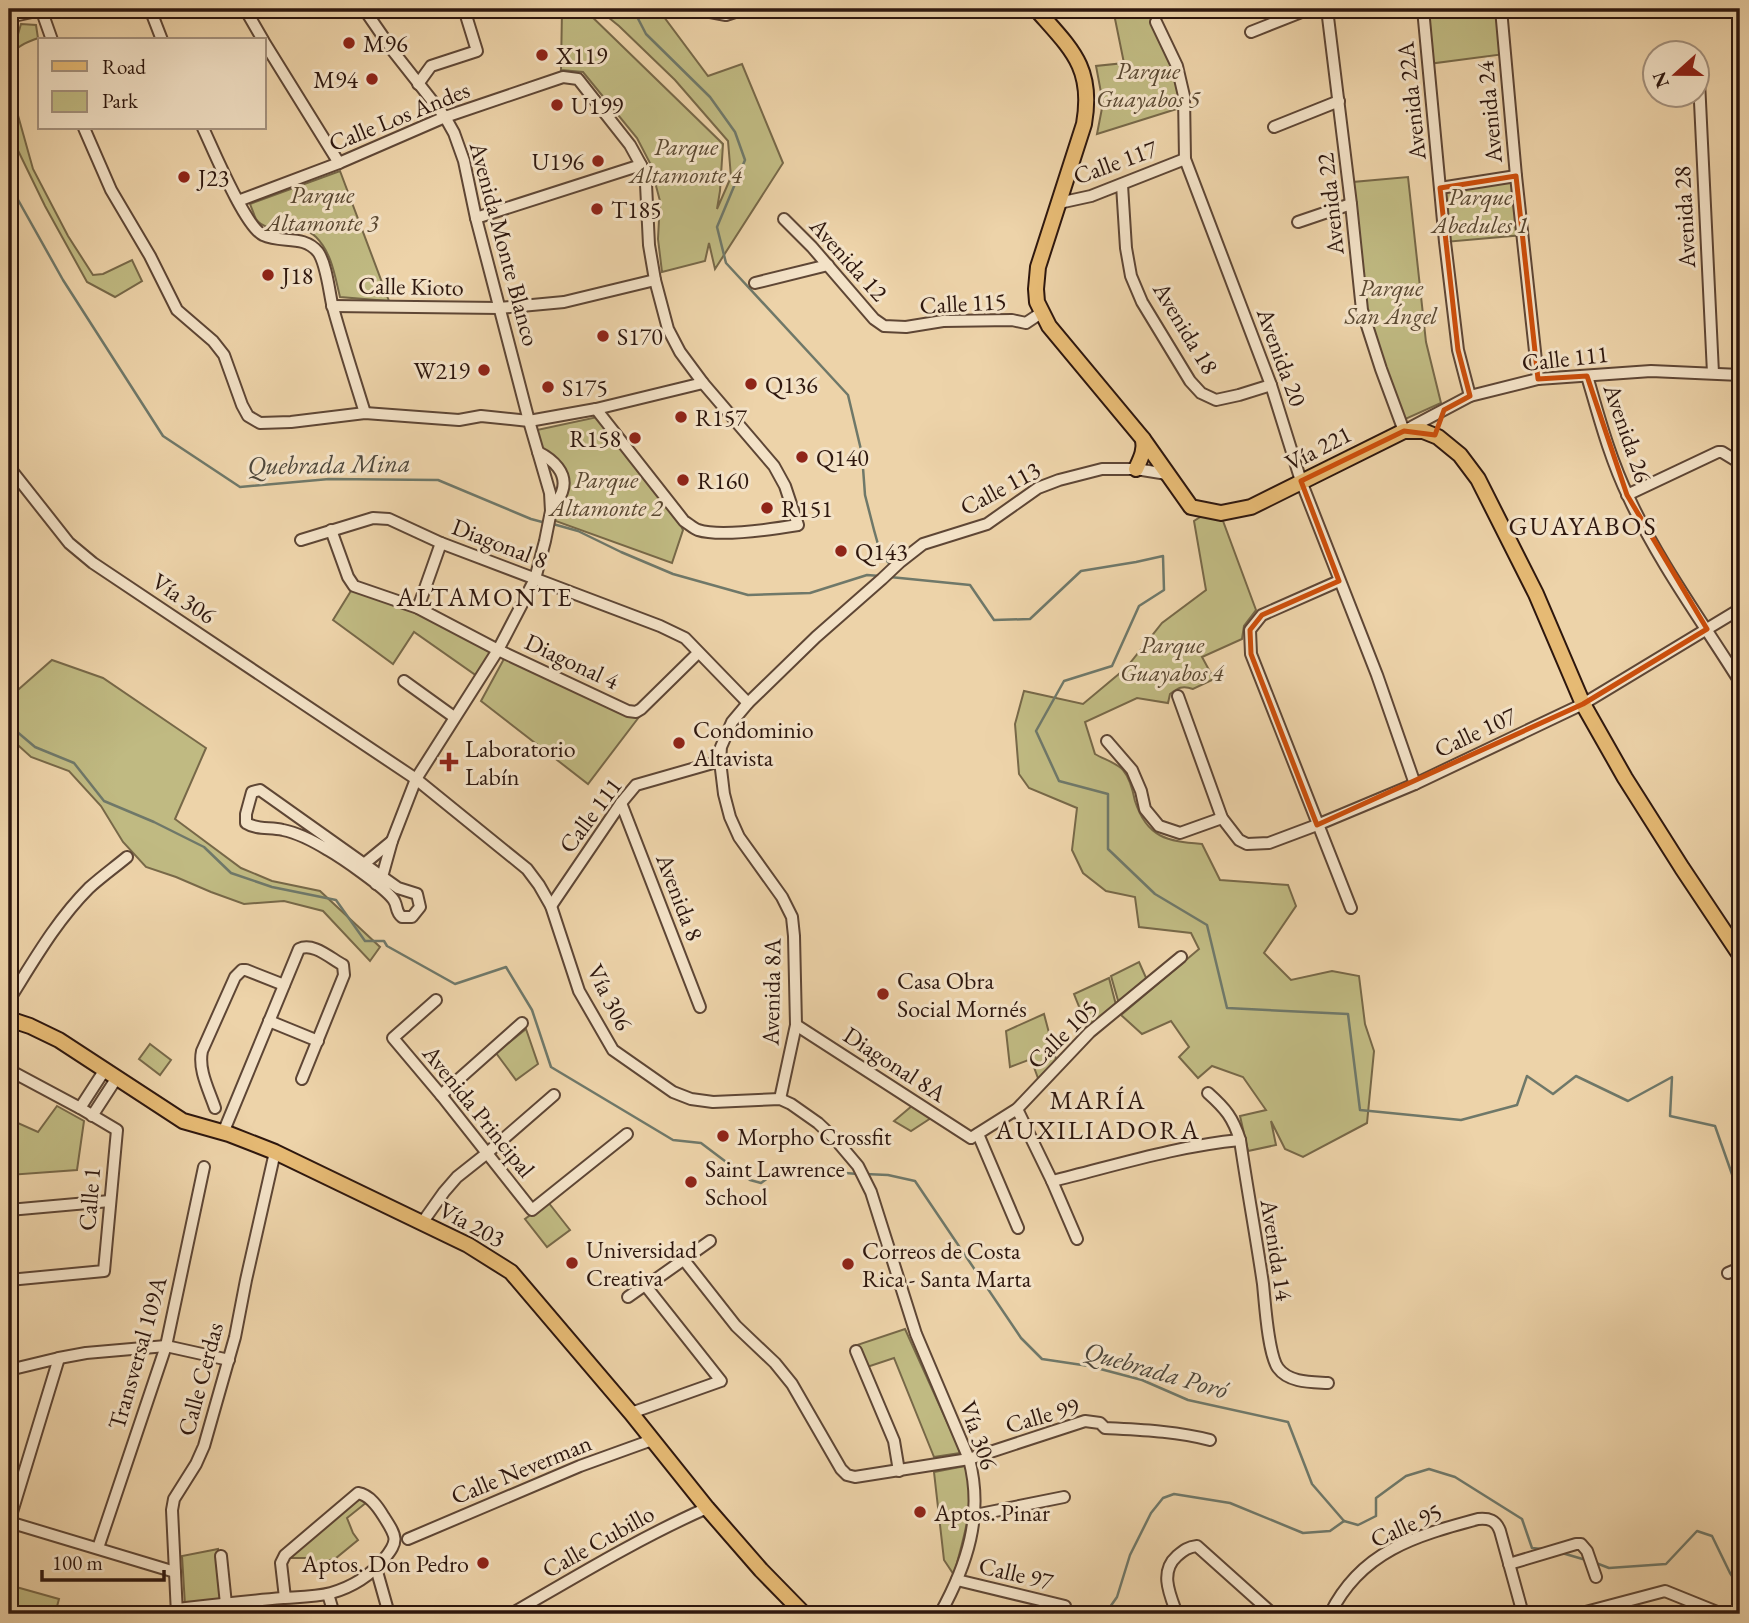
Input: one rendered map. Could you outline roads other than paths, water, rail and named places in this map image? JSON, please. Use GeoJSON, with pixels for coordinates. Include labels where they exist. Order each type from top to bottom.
{"type":"FeatureCollection","features":[{"type":"Feature","properties":{"kind":"main road","name":"Vía 221"},"geometry":{"type":"LineString","coordinates":[[1036,9],[1071,48],[1080,64],[1086,87],[1087,107],[1084,124],[1038,267],[1035,289],[1037,302],[1049,326],[1143,439],[1191,507],[1221,513],[1251,507],[1404,431]]}},
{"type":"Feature","properties":{"kind":"main road"},"geometry":{"type":"LineString","coordinates":[[1404,431],[1423,431],[1436,436],[1460,455],[1478,479],[1536,594],[1583,704],[1654,823],[1740,955]]}},
{"type":"Feature","properties":{"kind":"main road"},"geometry":{"type":"LineString","coordinates":[[1136,469],[1142,456],[1143,439]]}},
{"type":"Feature","properties":{"kind":"main road","name":"Vía 203"},"geometry":{"type":"LineString","coordinates":[[9,1018],[59,1040],[183,1121],[275,1152],[468,1244],[512,1272],[707,1508],[804,1614]]}},
{"type":"Feature","properties":{"kind":"street"},"geometry":{"type":"LineString","coordinates":[[9,17],[41,9],[51,38]]}},
{"type":"Feature","properties":{"kind":"street"},"geometry":{"type":"LineString","coordinates":[[150,9],[161,38]]}},
{"type":"Feature","properties":{"kind":"street"},"geometry":{"type":"LineString","coordinates":[[245,9],[262,38]]}},
{"type":"Feature","properties":{"kind":"street","name":"Avenida Monte Blanco"},"geometry":{"type":"LineString","coordinates":[[364,9],[445,117],[454,133],[464,161],[475,218],[539,456],[551,513]]}},
{"type":"Feature","properties":{"kind":"street"},"geometry":{"type":"LineString","coordinates":[[418,84],[431,66],[477,51],[464,9]]}},
{"type":"Feature","properties":{"kind":"street"},"geometry":{"type":"LineString","coordinates":[[713,9],[705,11],[726,15],[744,9]]}},
{"type":"Feature","properties":{"kind":"street"},"geometry":{"type":"LineString","coordinates":[[1251,32],[1309,9]]}},
{"type":"Feature","properties":{"kind":"street","name":"Avenida 22"},"geometry":{"type":"LineString","coordinates":[[1327,9],[1362,310],[1404,431]]}},
{"type":"Feature","properties":{"kind":"street","name":"Avenida 22A"},"geometry":{"type":"LineString","coordinates":[[1423,9],[1458,350],[1470,396]]}},
{"type":"Feature","properties":{"kind":"street","name":"Avenida 24"},"geometry":{"type":"LineString","coordinates":[[1501,9],[1538,379]]}},
{"type":"Feature","properties":{"kind":"street","name":"Avenida 20"},"geometry":{"type":"LineString","coordinates":[[1156,22],[1177,66],[1184,96],[1185,159],[1271,385],[1301,481],[1377,675],[1415,784]]}},
{"type":"Feature","properties":{"kind":"street"},"geometry":{"type":"LineString","coordinates":[[266,44],[339,163]]}},
{"type":"Feature","properties":{"kind":"street","name":"Calle Los Andes"},"geometry":{"type":"LineString","coordinates":[[238,201],[339,163],[445,117],[564,77],[578,79],[630,145],[641,165]]}},
{"type":"Feature","properties":{"kind":"street"},"geometry":{"type":"LineString","coordinates":[[1274,127],[1339,101]]}},
{"type":"Feature","properties":{"kind":"street","name":"Avenida 28"},"geometry":{"type":"LineString","coordinates":[[1700,108],[1713,373]]}},
{"type":"Feature","properties":{"kind":"street"},"geometry":{"type":"LineString","coordinates":[[85,130],[111,190],[150,256],[177,310],[213,341],[224,355],[242,405],[248,415],[260,423],[275,424],[365,413],[459,420],[481,416],[529,421],[596,409],[703,383]]}},
{"type":"Feature","properties":{"kind":"street"},"geometry":{"type":"LineString","coordinates":[[204,130],[238,201],[261,235],[302,240],[320,255],[332,306],[365,413]]}},
{"type":"Feature","properties":{"kind":"street","name":"Calle 117"},"geometry":{"type":"LineString","coordinates":[[1059,203],[1091,196],[1185,159]]}},
{"type":"Feature","properties":{"kind":"street"},"geometry":{"type":"LineString","coordinates":[[475,218],[641,165],[646,184],[649,245],[668,329],[680,352],[703,383],[774,466],[785,486],[798,524],[771,529],[711,533],[691,527],[596,409]]}},
{"type":"Feature","properties":{"kind":"street"},"geometry":{"type":"LineString","coordinates":[[1440,188],[1516,176]]}},
{"type":"Feature","properties":{"kind":"street","name":"Avenida 18"},"geometry":{"type":"LineString","coordinates":[[1122,185],[1126,248],[1131,276],[1142,302],[1190,381],[1201,393],[1216,400],[1271,385]]}},
{"type":"Feature","properties":{"kind":"street"},"geometry":{"type":"LineString","coordinates":[[1298,222],[1351,204]]}},
{"type":"Feature","properties":{"kind":"street","name":"Avenida 12"},"geometry":{"type":"LineString","coordinates":[[784,219],[874,319],[884,326]]}},
{"type":"Feature","properties":{"kind":"street"},"geometry":{"type":"LineString","coordinates":[[755,283],[828,265]]}},
{"type":"Feature","properties":{"kind":"street","name":"Calle Kioto"},"geometry":{"type":"LineString","coordinates":[[332,306],[499,308],[564,302],[655,280]]}},
{"type":"Feature","properties":{"kind":"street","name":"Calle 115"},"geometry":{"type":"LineString","coordinates":[[884,326],[906,327],[943,321],[1012,320],[1026,323],[1041,313]]}},
{"type":"Feature","properties":{"kind":"street","name":"Calle 111"},"geometry":{"type":"LineString","coordinates":[[1404,431],[1470,396],[1538,379],[1651,371],[1740,375]]}},
{"type":"Feature","properties":{"kind":"street","name":"Avenida 26"},"geometry":{"type":"LineString","coordinates":[[1587,376],[1608,444],[1628,495],[1665,567],[1740,682]]}},
{"type":"Feature","properties":{"kind":"street"},"geometry":{"type":"LineString","coordinates":[[1436,436],[1444,410]]}},
{"type":"Feature","properties":{"kind":"street"},"geometry":{"type":"LineString","coordinates":[[1628,495],[1718,452],[1740,463]]}},
{"type":"Feature","properties":{"kind":"street"},"geometry":{"type":"LineString","coordinates":[[361,868],[324,834],[260,790],[252,792],[246,823],[253,828],[292,832],[361,868],[379,881],[416,779],[498,650],[535,579],[551,513],[563,490],[562,475],[557,465],[551,459],[539,456]]}},
{"type":"Feature","properties":{"kind":"street","name":"Vía 306"},"geometry":{"type":"LineString","coordinates":[[9,467],[69,543],[93,563],[416,779],[527,869],[551,906],[579,991],[613,1050],[673,1092],[691,1099],[713,1102],[780,1098],[818,1123],[858,1166],[866,1180],[891,1252],[916,1334],[969,1459],[974,1479],[975,1515],[968,1550],[940,1614]]}},
{"type":"Feature","properties":{"kind":"street","name":"Calle 113"},"geometry":{"type":"LineString","coordinates":[[748,702],[816,637],[923,544],[987,524],[1038,488],[1059,480],[1102,470],[1136,469],[1167,474]]}},
{"type":"Feature","properties":{"kind":"street","name":"Diagonal 8"},"geometry":{"type":"LineString","coordinates":[[301,540],[373,518],[389,519],[441,543],[660,626],[685,638],[748,702]]}},
{"type":"Feature","properties":{"kind":"street","name":"Diagonal 4"},"geometry":{"type":"LineString","coordinates":[[331,530],[348,577],[354,586],[418,608],[498,650],[628,711],[636,712],[641,709],[698,653]]}},
{"type":"Feature","properties":{"kind":"street"},"geometry":{"type":"LineString","coordinates":[[418,608],[441,543]]}},
{"type":"Feature","properties":{"kind":"street"},"geometry":{"type":"LineString","coordinates":[[1339,581],[1262,615],[1250,630],[1251,654],[1351,908]]}},
{"type":"Feature","properties":{"kind":"street","name":"Calle 107"},"geometry":{"type":"LineString","coordinates":[[1222,818],[1239,840],[1247,844],[1269,843],[1317,825],[1415,784],[1583,704],[1740,609]]}},
{"type":"Feature","properties":{"kind":"street"},"geometry":{"type":"LineString","coordinates":[[404,681],[454,717]]}},
{"type":"Feature","properties":{"kind":"street"},"geometry":{"type":"LineString","coordinates":[[1107,741],[1132,770],[1145,808],[1158,826],[1180,833],[1222,818],[1178,695]]}},
{"type":"Feature","properties":{"kind":"street","name":"Avenida 8A"},"geometry":{"type":"LineString","coordinates":[[748,702],[725,735],[720,761],[730,817],[792,917],[796,1025],[780,1098]]}},
{"type":"Feature","properties":{"kind":"street","name":"Calle 111"},"geometry":{"type":"LineString","coordinates":[[551,906],[636,785],[720,761]]}},
{"type":"Feature","properties":{"kind":"street","name":"Avenida 8"},"geometry":{"type":"LineString","coordinates":[[621,803],[701,1007]]}},
{"type":"Feature","properties":{"kind":"street"},"geometry":{"type":"LineString","coordinates":[[318,845],[324,834]]}},
{"type":"Feature","properties":{"kind":"street"},"geometry":{"type":"LineString","coordinates":[[361,868],[392,841]]}},
{"type":"Feature","properties":{"kind":"street"},"geometry":{"type":"LineString","coordinates":[[9,1000],[68,912],[90,887],[127,857]]}},
{"type":"Feature","properties":{"kind":"street"},"geometry":{"type":"LineString","coordinates":[[223,1133],[299,949],[310,946],[343,965],[344,975],[302,1079]]}},
{"type":"Feature","properties":{"kind":"street","name":"Calle 105"},"geometry":{"type":"LineString","coordinates":[[974,1136],[1017,1109],[1090,1032],[1181,957]]}},
{"type":"Feature","properties":{"kind":"street"},"geometry":{"type":"LineString","coordinates":[[215,1108],[200,1058],[235,977],[242,970],[246,970],[284,985]]}},
{"type":"Feature","properties":{"kind":"street","name":"Avenida Principal"},"geometry":{"type":"LineString","coordinates":[[436,1000],[393,1038],[532,1210],[627,1134]]}},
{"type":"Feature","properties":{"kind":"street"},"geometry":{"type":"LineString","coordinates":[[269,1021],[318,1041]]}},
{"type":"Feature","properties":{"kind":"street"},"geometry":{"type":"LineString","coordinates":[[441,1095],[522,1023]]}},
{"type":"Feature","properties":{"kind":"street","name":"Diagonal 8A"},"geometry":{"type":"LineString","coordinates":[[796,1025],[974,1136]]}},
{"type":"Feature","properties":{"kind":"street"},"geometry":{"type":"LineString","coordinates":[[9,1070],[92,1116],[110,1075]]}},
{"type":"Feature","properties":{"kind":"street"},"geometry":{"type":"LineString","coordinates":[[80,1108],[110,1075]]}},
{"type":"Feature","properties":{"kind":"street","name":"Avenida 14"},"geometry":{"type":"LineString","coordinates":[[1208,1093],[1225,1108],[1240,1140],[1268,1332],[1276,1367],[1284,1375],[1297,1380],[1328,1383]]}},
{"type":"Feature","properties":{"kind":"street"},"geometry":{"type":"LineString","coordinates":[[422,1223],[450,1184],[554,1094]]}},
{"type":"Feature","properties":{"kind":"street"},"geometry":{"type":"LineString","coordinates":[[1017,1109],[1077,1239]]}},
{"type":"Feature","properties":{"kind":"street","name":"Calle 1"},"geometry":{"type":"LineString","coordinates":[[9,1280],[104,1271],[117,1130],[92,1116]]}},
{"type":"Feature","properties":{"kind":"street"},"geometry":{"type":"LineString","coordinates":[[974,1136],[1018,1228]]}},
{"type":"Feature","properties":{"kind":"street"},"geometry":{"type":"LineString","coordinates":[[1052,1181],[1202,1145],[1240,1140]]}},
{"type":"Feature","properties":{"kind":"street","name":"Calle Cerdas"},"geometry":{"type":"LineString","coordinates":[[177,1611],[172,1510],[174,1499],[204,1446],[229,1360],[275,1152]]}},
{"type":"Feature","properties":{"kind":"street","name":"Transversal 109A"},"geometry":{"type":"LineString","coordinates":[[98,1548],[166,1346],[204,1167]]}},
{"type":"Feature","properties":{"kind":"street"},"geometry":{"type":"LineString","coordinates":[[9,1210],[110,1201]]}},
{"type":"Feature","properties":{"kind":"street"},"geometry":{"type":"LineString","coordinates":[[652,1282],[710,1241]]}},
{"type":"Feature","properties":{"kind":"street","name":"Calle 99"},"geometry":{"type":"LineString","coordinates":[[684,1260],[736,1326],[775,1363],[792,1384],[847,1475],[855,1477],[969,1459],[1085,1421],[1100,1423],[1105,1428],[1162,1430],[1210,1440]]}},
{"type":"Feature","properties":{"kind":"street"},"geometry":{"type":"LineString","coordinates":[[1728,1273],[1740,1268]]}},
{"type":"Feature","properties":{"kind":"street"},"geometry":{"type":"LineString","coordinates":[[628,1297],[645,1285],[721,1381],[631,1413]]}},
{"type":"Feature","properties":{"kind":"street"},"geometry":{"type":"LineString","coordinates":[[9,1370],[86,1353],[166,1346],[229,1360]]}},
{"type":"Feature","properties":{"kind":"street"},"geometry":{"type":"LineString","coordinates":[[856,1351],[894,1441],[899,1471]]}},
{"type":"Feature","properties":{"kind":"street"},"geometry":{"type":"LineString","coordinates":[[59,1358],[9,1522],[175,1572]]}},
{"type":"Feature","properties":{"kind":"street","name":"Calle Neverman"},"geometry":{"type":"LineString","coordinates":[[408,1539],[580,1466],[652,1440]]}},
{"type":"Feature","properties":{"kind":"street"},"geometry":{"type":"LineString","coordinates":[[177,1611],[328,1594],[358,1581],[376,1568],[395,1542],[386,1519],[365,1495],[358,1493],[285,1555],[281,1563],[285,1598]]}},
{"type":"Feature","properties":{"kind":"street"},"geometry":{"type":"LineString","coordinates":[[975,1515],[1064,1497]]}},
{"type":"Feature","properties":{"kind":"street","name":"Calle Cubillo"},"geometry":{"type":"LineString","coordinates":[[511,1614],[663,1528],[707,1508]]}},
{"type":"Feature","properties":{"kind":"street","name":"Calle 95"},"geometry":{"type":"LineString","coordinates":[[1330,1614],[1346,1588],[1382,1554],[1436,1531],[1478,1519],[1493,1520],[1498,1526],[1509,1564]]}},
{"type":"Feature","properties":{"kind":"street"},"geometry":{"type":"LineString","coordinates":[[1523,1614],[1509,1564],[1581,1544],[1587,1551],[1596,1577]]}},
{"type":"Feature","properties":{"kind":"street"},"geometry":{"type":"LineString","coordinates":[[1177,1614],[1166,1583],[1167,1571],[1173,1559],[1188,1547],[1197,1546],[1273,1614]]}},
{"type":"Feature","properties":{"kind":"street"},"geometry":{"type":"LineString","coordinates":[[221,1556],[226,1604]]}},
{"type":"Feature","properties":{"kind":"street"},"geometry":{"type":"LineString","coordinates":[[376,1568],[389,1614]]}},
{"type":"Feature","properties":{"kind":"street","name":"Calle 97"},"geometry":{"type":"LineString","coordinates":[[957,1580],[1065,1606]]}},
{"type":"Feature","properties":{"kind":"street"},"geometry":{"type":"LineString","coordinates":[[1578,1614],[1665,1591],[1722,1614]]}},
{"type":"Feature","properties":{"kind":"street"},"geometry":{"type":"LineString","coordinates":[[328,1594],[334,1614]]}},
{"type":"Feature","properties":{"kind":"waterway"},"geometry":{"type":"LineString","coordinates":[[633,9],[646,34],[710,97],[735,132],[745,160],[717,227],[726,263],[848,395],[862,454],[865,495],[881,555],[891,565]]}},
{"type":"Feature","properties":{"kind":"waterway","name":"Quebrada Mina"},"geometry":{"type":"LineString","coordinates":[[9,179],[63,280],[163,436],[240,487],[329,479],[438,480],[546,523]]}},
{"type":"Feature","properties":{"kind":"waterway","name":"Quebrada Mina"},"geometry":{"type":"LineString","coordinates":[[553,524],[578,531],[673,574],[748,595],[810,593],[867,575],[880,576]]}},
{"type":"Feature","properties":{"kind":"waterway","name":"Quebrada Mina"},"geometry":{"type":"LineString","coordinates":[[890,577],[970,585],[994,620],[1030,619],[1081,571],[1163,556],[1164,590],[1139,606],[1112,666],[1064,681],[1036,731],[1059,781],[1108,794],[1108,849],[1155,894],[1207,925],[1227,1008],[1348,1014],[1360,1110],[1461,1120],[1517,1105],[1527,1076],[1553,1094],[1576,1076],[1628,1101],[1672,1077],[1670,1116],[1715,1126],[1740,1197]]}},
{"type":"Feature","properties":{"kind":"waterway","name":"Quebrada Poró"},"geometry":{"type":"LineString","coordinates":[[9,725],[35,747],[74,763],[104,801],[204,847],[231,873],[272,887],[336,900],[365,941],[384,941],[387,946],[455,984],[506,967],[532,1010],[551,1067],[673,1140],[701,1143],[750,1180],[761,1183],[782,1168],[858,1174]]}},
{"type":"Feature","properties":{"kind":"waterway","name":"Quebrada Poró"},"geometry":{"type":"LineString","coordinates":[[865,1174],[888,1175],[915,1181],[1021,1338],[1042,1359],[1089,1366],[1142,1380],[1188,1400],[1288,1422],[1312,1484],[1344,1521]]}},
{"type":"Feature","properties":{"kind":"waterway"},"geometry":{"type":"LineString","coordinates":[[1344,1521],[1358,1525],[1376,1516],[1376,1498],[1406,1476],[1429,1469],[1455,1477],[1522,1519],[1532,1548],[1542,1549]]}},
{"type":"Feature","properties":{"kind":"waterway"},"geometry":{"type":"LineString","coordinates":[[1100,1614],[1110,1607],[1117,1597],[1130,1555],[1151,1513],[1163,1498],[1174,1494],[1230,1503],[1303,1533],[1330,1531],[1344,1521]]}},
{"type":"Feature","properties":{"kind":"waterway"},"geometry":{"type":"LineString","coordinates":[[1596,1563],[1609,1568],[1666,1564],[1697,1531],[1712,1536],[1740,1588]]}},
{"type":"Feature","properties":{"kind":"waterway"},"geometry":{"type":"LineString","coordinates":[[1562,1553],[1586,1560]]}},
{"type":"Feature","properties":{"kind":"waterway"},"geometry":{"type":"LineString","coordinates":[[640,1614],[661,1610],[670,1614]]}},
{"type":"Feature","properties":{"kind":"place","name":"M96"},"geometry":{"type":"Point","coordinates":[349,43]}},
{"type":"Feature","properties":{"kind":"place","name":"X119"},"geometry":{"type":"Point","coordinates":[542,55]}},
{"type":"Feature","properties":{"kind":"place","name":"M94"},"geometry":{"type":"Point","coordinates":[372,79]}},
{"type":"Feature","properties":{"kind":"place","name":"U199"},"geometry":{"type":"Point","coordinates":[557,105]}},
{"type":"Feature","properties":{"kind":"place","name":"U196"},"geometry":{"type":"Point","coordinates":[598,161]}},
{"type":"Feature","properties":{"kind":"place","name":"J23"},"geometry":{"type":"Point","coordinates":[184,177]}},
{"type":"Feature","properties":{"kind":"place","name":"T185"},"geometry":{"type":"Point","coordinates":[597,209]}},
{"type":"Feature","properties":{"kind":"place","name":"J18"},"geometry":{"type":"Point","coordinates":[268,275]}},
{"type":"Feature","properties":{"kind":"place","name":"S170"},"geometry":{"type":"Point","coordinates":[603,336]}},
{"type":"Feature","properties":{"kind":"place","name":"W219"},"geometry":{"type":"Point","coordinates":[484,370]}},
{"type":"Feature","properties":{"kind":"place","name":"Q136"},"geometry":{"type":"Point","coordinates":[751,384]}},
{"type":"Feature","properties":{"kind":"place","name":"S175"},"geometry":{"type":"Point","coordinates":[548,387]}},
{"type":"Feature","properties":{"kind":"place","name":"R157"},"geometry":{"type":"Point","coordinates":[681,417]}},
{"type":"Feature","properties":{"kind":"place","name":"R158"},"geometry":{"type":"Point","coordinates":[635,438]}},
{"type":"Feature","properties":{"kind":"place","name":"Q140"},"geometry":{"type":"Point","coordinates":[802,457]}},
{"type":"Feature","properties":{"kind":"place","name":"R160"},"geometry":{"type":"Point","coordinates":[683,480]}},
{"type":"Feature","properties":{"kind":"place","name":"R151"},"geometry":{"type":"Point","coordinates":[767,508]}},
{"type":"Feature","properties":{"kind":"place","name":"Q143"},"geometry":{"type":"Point","coordinates":[841,551]}},
{"type":"Feature","properties":{"kind":"place","name":"Condominio Altavista"},"geometry":{"type":"Point","coordinates":[679,743]}},
{"type":"Feature","properties":{"kind":"place","name":"Laboratorio Labín"},"geometry":{"type":"Point","coordinates":[449,762]}},
{"type":"Feature","properties":{"kind":"place","name":"Casa Obra Social Mornés"},"geometry":{"type":"Point","coordinates":[883,994]}},
{"type":"Feature","properties":{"kind":"place","name":"Morpho Crossfit"},"geometry":{"type":"Point","coordinates":[723,1136]}},
{"type":"Feature","properties":{"kind":"place","name":"Saint Lawrence School"},"geometry":{"type":"Point","coordinates":[691,1182]}},
{"type":"Feature","properties":{"kind":"place","name":"Universidad Creativa"},"geometry":{"type":"Point","coordinates":[572,1263]}},
{"type":"Feature","properties":{"kind":"place","name":"Correos de Costa Rica - Santa Marta"},"geometry":{"type":"Point","coordinates":[848,1264]}},
{"type":"Feature","properties":{"kind":"place","name":"Aptos. Pinar"},"geometry":{"type":"Point","coordinates":[920,1512]}},
{"type":"Feature","properties":{"kind":"place","name":"Aptos. Don Pedro"},"geometry":{"type":"Point","coordinates":[483,1563]}},
{"type":"Feature","properties":{"kind":"district","name":"GUAYABOS"},"geometry":{"type":"Point","coordinates":[1583,526]}},
{"type":"Feature","properties":{"kind":"district","name":"ALTAMONTE"},"geometry":{"type":"Point","coordinates":[485,597]}},
{"type":"Feature","properties":{"kind":"district","name":"MARÍA AUXILIADORA"},"geometry":{"type":"Point","coordinates":[1098,1115]}},
{"type":"Feature","properties":{"kind":"park label","name":"Parque Guayabos 5"},"geometry":{"type":"Point","coordinates":[1148,84]}},
{"type":"Feature","properties":{"kind":"park label","name":"Parque Altamonte 4"},"geometry":{"type":"Point","coordinates":[686,160]}},
{"type":"Feature","properties":{"kind":"park label","name":"Parque Altamonte 3"},"geometry":{"type":"Point","coordinates":[322,208]}},
{"type":"Feature","properties":{"kind":"park label","name":"Parque Abedules 1"},"geometry":{"type":"Point","coordinates":[1480,210]}},
{"type":"Feature","properties":{"kind":"park label","name":"Parque San Ángel"},"geometry":{"type":"Point","coordinates":[1391,301]}},
{"type":"Feature","properties":{"kind":"park label","name":"Parque Altamonte 2"},"geometry":{"type":"Point","coordinates":[606,493]}},
{"type":"Feature","properties":{"kind":"park label","name":"Parque Guayabos 4"},"geometry":{"type":"Point","coordinates":[1172,658]}}]}
